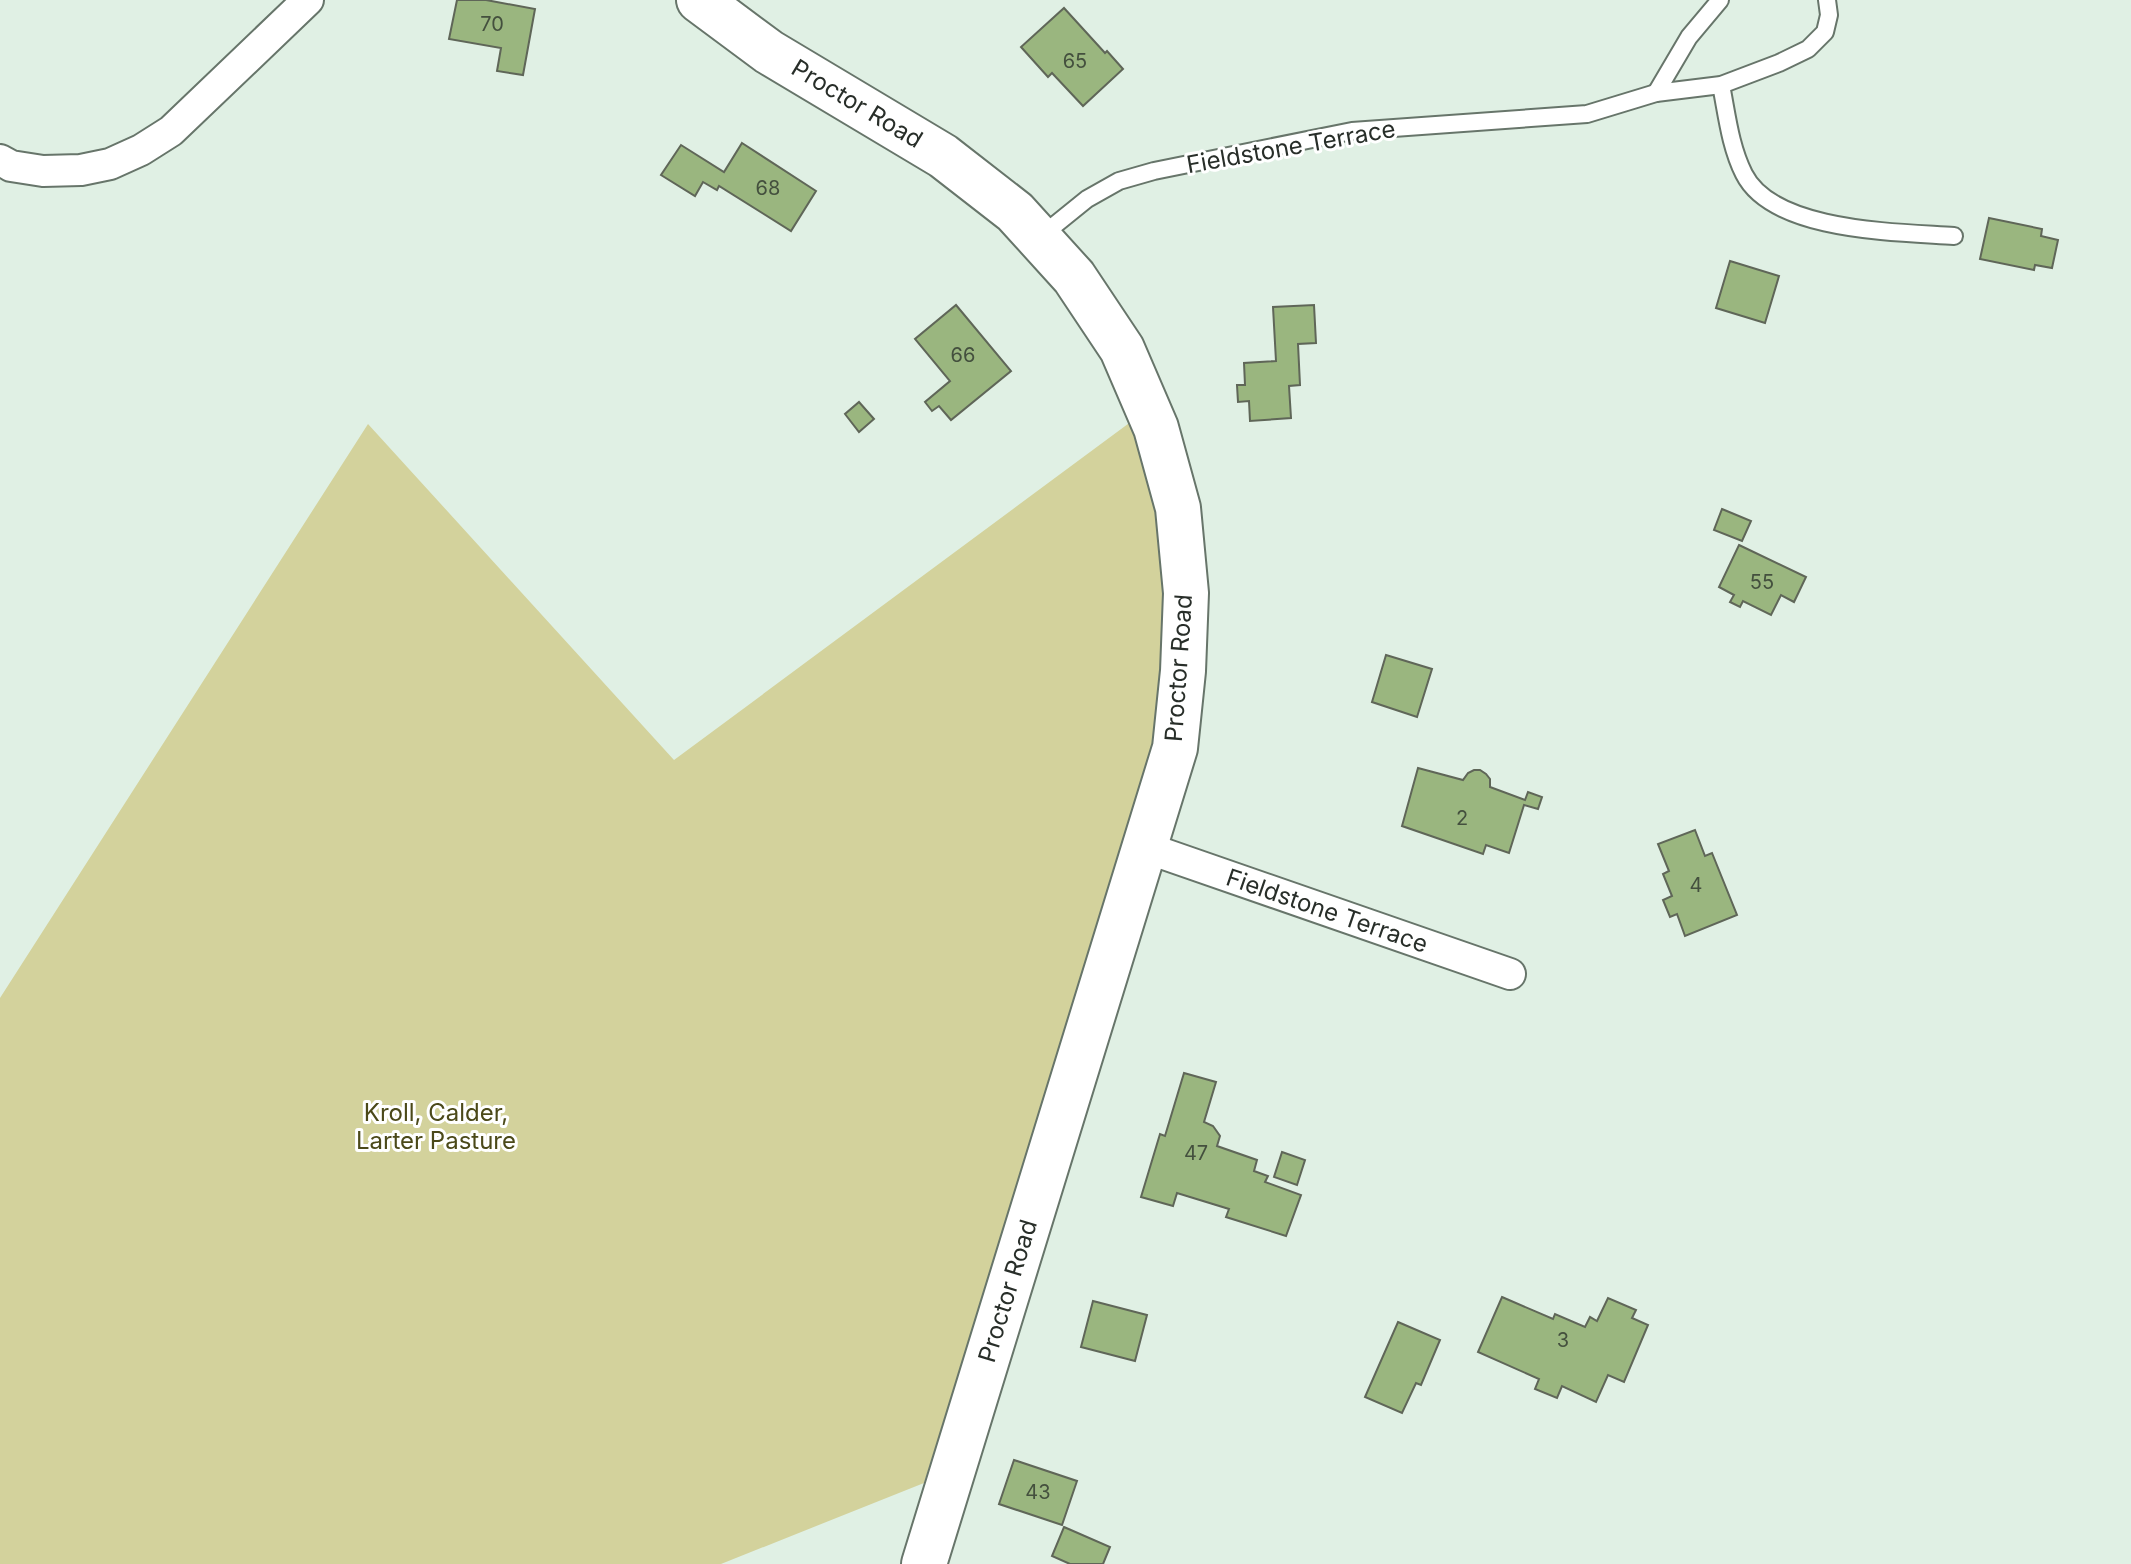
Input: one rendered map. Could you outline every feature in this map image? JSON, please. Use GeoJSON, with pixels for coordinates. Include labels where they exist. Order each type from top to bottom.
{"type":"FeatureCollection","features":[{"type":"Feature","properties":{"kind":"main road","name":"Proctor Road"},"geometry":{"type":"LineString","coordinates":[[699,0],[769,52],[943,156],[1015,212],[1074,277],[1122,349],[1156,428],[1178,508],[1186,593],[1183,671],[1175,748],[924,1564]]}},
{"type":"Feature","properties":{"kind":"street"},"geometry":{"type":"LineString","coordinates":[[0,160],[11,166],[43,171],[81,170],[110,164],[141,150],[171,131],[308,0]]}},
{"type":"Feature","properties":{"kind":"street","name":"Fieldstone Terrace"},"geometry":{"type":"LineString","coordinates":[[1144,847],[1510,974]]}},
{"type":"Feature","properties":{"kind":"lane"},"geometry":{"type":"LineString","coordinates":[[1656,93],[1689,37],[1720,0]]}},
{"type":"Feature","properties":{"kind":"lane","name":"Fieldstone Terrace"},"geometry":{"type":"LineString","coordinates":[[1039,238],[1087,199],[1119,181],[1154,171],[1352,131],[1587,114],[1656,93],[1721,85],[1808,49],[1825,32],[1829,15],[1827,0]]}},
{"type":"Feature","properties":{"kind":"lane"},"geometry":{"type":"LineString","coordinates":[[1721,85],[1732,146],[1745,177],[1759,192],[1783,209],[1816,221],[1848,227],[1954,236]]}},
{"type":"Feature","properties":{"kind":"green space","name":"Kroll, Calder, Larter Pasture"},"geometry":{"type":"Polygon","coordinates":[[[1136,418],[1155,509],[1166,614],[1157,752],[924,1483],[721,1564],[0,1564],[0,998],[368,424],[674,760],[1136,418]]]}},
{"type":"Feature","properties":{"kind":"building"},"geometry":{"type":"Polygon","coordinates":[[[457,0],[486,0],[535,9],[523,75],[497,71],[501,48],[449,39],[457,0]]]}},
{"type":"Feature","properties":{"kind":"building"},"geometry":{"type":"Polygon","coordinates":[[[1064,8],[1123,69],[1083,106],[1052,73],[1048,77],[1021,47],[1064,8]]]}},
{"type":"Feature","properties":{"kind":"building"},"geometry":{"type":"Polygon","coordinates":[[[742,143],[816,191],[791,231],[719,186],[717,190],[703,182],[695,196],[661,175],[681,145],[724,172],[742,143]]]}},
{"type":"Feature","properties":{"kind":"building"},"geometry":{"type":"Polygon","coordinates":[[[1989,218],[2042,229],[2041,236],[2058,240],[2052,268],[2035,265],[2034,270],[1980,259],[1989,218]]]}},
{"type":"Feature","properties":{"kind":"building"},"geometry":{"type":"Polygon","coordinates":[[[1730,261],[1779,276],[1765,323],[1716,308],[1730,261]]]}},
{"type":"Feature","properties":{"kind":"building"},"geometry":{"type":"Polygon","coordinates":[[[956,305],[1011,371],[951,420],[939,406],[932,411],[925,402],[950,381],[915,339],[956,305]]]}},
{"type":"Feature","properties":{"kind":"building"},"geometry":{"type":"Polygon","coordinates":[[[1314,305],[1316,343],[1298,344],[1300,385],[1289,386],[1291,418],[1250,421],[1249,401],[1238,402],[1237,385],[1245,385],[1244,363],[1276,361],[1273,307],[1314,305]]]}},
{"type":"Feature","properties":{"kind":"building"},"geometry":{"type":"Polygon","coordinates":[[[859,402],[874,419],[859,432],[845,414],[859,402]]]}},
{"type":"Feature","properties":{"kind":"building"},"geometry":{"type":"Polygon","coordinates":[[[1722,509],[1751,521],[1742,541],[1714,530],[1722,509]]]}},
{"type":"Feature","properties":{"kind":"building"},"geometry":{"type":"Polygon","coordinates":[[[1739,545],[1806,577],[1794,602],[1781,595],[1771,615],[1743,601],[1740,607],[1730,602],[1734,595],[1719,587],[1739,545]]]}},
{"type":"Feature","properties":{"kind":"building"},"geometry":{"type":"Polygon","coordinates":[[[1386,655],[1432,669],[1417,717],[1372,702],[1386,655]]]}},
{"type":"Feature","properties":{"kind":"building"},"geometry":{"type":"Polygon","coordinates":[[[1418,768],[1463,780],[1468,773],[1480,770],[1490,779],[1490,787],[1525,800],[1528,792],[1542,797],[1538,809],[1524,805],[1509,853],[1486,845],[1483,854],[1402,826],[1418,768]]]}},
{"type":"Feature","properties":{"kind":"building"},"geometry":{"type":"Polygon","coordinates":[[[1695,830],[1705,856],[1712,853],[1737,915],[1685,936],[1677,914],[1670,917],[1663,900],[1672,896],[1663,874],[1669,871],[1658,844],[1695,830]]]}},
{"type":"Feature","properties":{"kind":"building"},"geometry":{"type":"Polygon","coordinates":[[[1184,1073],[1216,1082],[1204,1122],[1213,1126],[1220,1136],[1217,1146],[1257,1160],[1254,1171],[1268,1176],[1265,1182],[1301,1195],[1286,1236],[1226,1217],[1229,1209],[1177,1193],[1173,1206],[1141,1197],[1160,1134],[1165,1136],[1184,1073]]]}},
{"type":"Feature","properties":{"kind":"building"},"geometry":{"type":"Polygon","coordinates":[[[1282,1152],[1305,1160],[1297,1185],[1274,1177],[1282,1152]]]}},
{"type":"Feature","properties":{"kind":"building"},"geometry":{"type":"Polygon","coordinates":[[[1502,1297],[1553,1319],[1555,1314],[1585,1327],[1590,1317],[1597,1321],[1608,1298],[1636,1310],[1632,1318],[1648,1325],[1624,1382],[1608,1375],[1596,1402],[1562,1386],[1557,1398],[1535,1389],[1539,1379],[1478,1352],[1502,1297]]]}},
{"type":"Feature","properties":{"kind":"building"},"geometry":{"type":"Polygon","coordinates":[[[1093,1301],[1147,1315],[1135,1361],[1081,1347],[1093,1301]]]}},
{"type":"Feature","properties":{"kind":"building"},"geometry":{"type":"Polygon","coordinates":[[[1398,1322],[1440,1340],[1421,1385],[1416,1383],[1402,1413],[1365,1397],[1398,1322]]]}},
{"type":"Feature","properties":{"kind":"building"},"geometry":{"type":"Polygon","coordinates":[[[1014,1460],[1077,1481],[1062,1525],[999,1504],[1014,1460]]]}},
{"type":"Feature","properties":{"kind":"building"},"geometry":{"type":"Polygon","coordinates":[[[1064,1527],[1110,1547],[1103,1564],[1070,1564],[1052,1556],[1064,1527]]]}}]}
